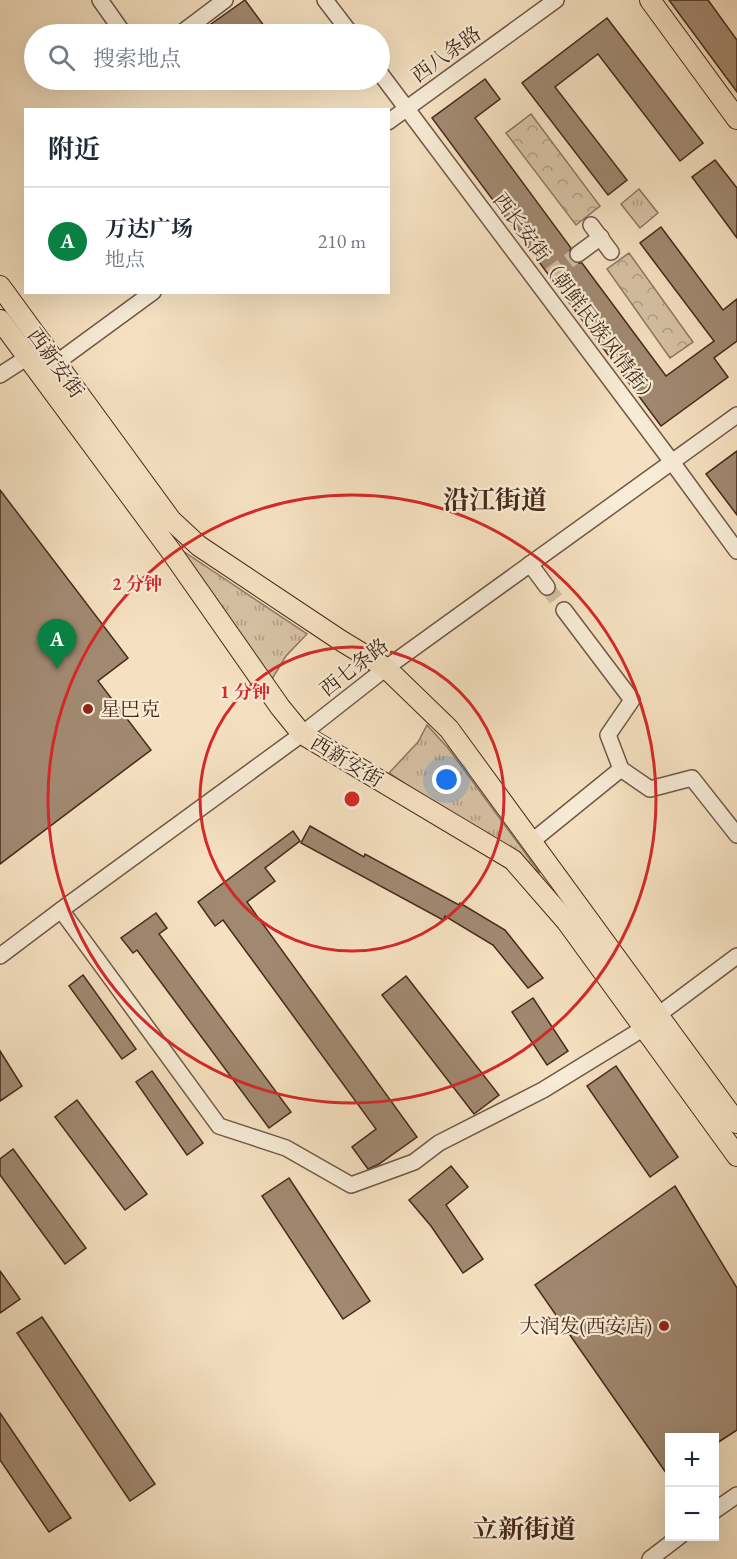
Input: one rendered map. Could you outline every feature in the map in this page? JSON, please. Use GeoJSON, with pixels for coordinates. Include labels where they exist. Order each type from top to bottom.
{"type":"FeatureCollection","features":[{"type":"Feature","properties":{"kind":"main road"},"geometry":{"type":"LineString","coordinates":[[650,0],[737,119]]}},
{"type":"Feature","properties":{"kind":"main road","name":"西新安街"},"geometry":{"type":"LineString","coordinates":[[0,286],[171,520],[209,552],[386,668],[449,729],[531,842],[737,1156]]}},
{"type":"Feature","properties":{"kind":"main road","name":"西新安街"},"geometry":{"type":"LineString","coordinates":[[0,320],[302,734],[513,860],[737,1123]]}},
{"type":"Feature","properties":{"kind":"street"},"geometry":{"type":"LineString","coordinates":[[99,0],[117,24]]}},
{"type":"Feature","properties":{"kind":"street"},"geometry":{"type":"LineString","coordinates":[[193,24],[225,0]]}},
{"type":"Feature","properties":{"kind":"street"},"geometry":{"type":"LineString","coordinates":[[325,0],[343,24]]}},
{"type":"Feature","properties":{"kind":"street","name":"西八条路"},"geometry":{"type":"LineString","coordinates":[[390,121],[556,0]]}},
{"type":"Feature","properties":{"kind":"street","name":"西长安街（朝鲜民族风情街）"},"geometry":{"type":"LineString","coordinates":[[390,87],[544,279],[737,551]]}},
{"type":"Feature","properties":{"kind":"street"},"geometry":{"type":"LineString","coordinates":[[578,254],[596,231],[611,252]]}},
{"type":"Feature","properties":{"kind":"street"},"geometry":{"type":"LineString","coordinates":[[56,363],[150,294]]}},
{"type":"Feature","properties":{"kind":"street"},"geometry":{"type":"LineString","coordinates":[[0,375],[28,357]]}},
{"type":"Feature","properties":{"kind":"street","name":"西七条路"},"geometry":{"type":"LineString","coordinates":[[0,956],[302,734],[386,668],[737,415]]}},
{"type":"Feature","properties":{"kind":"street"},"geometry":{"type":"LineString","coordinates":[[530,564],[547,587]]}},
{"type":"Feature","properties":{"kind":"street"},"geometry":{"type":"LineString","coordinates":[[564,610],[632,700],[608,735],[621,769],[650,789],[692,778],[737,834]]}},
{"type":"Feature","properties":{"kind":"street"},"geometry":{"type":"LineString","coordinates":[[531,842],[621,769]]}},
{"type":"Feature","properties":{"kind":"street"},"geometry":{"type":"LineString","coordinates":[[61,909],[219,1126],[286,1148],[351,1185],[414,1162],[439,1143],[543,1090],[651,1022],[737,956]]}},
{"type":"Feature","properties":{"kind":"street"},"geometry":{"type":"LineString","coordinates":[[719,1508],[737,1495]]}},
{"type":"Feature","properties":{"kind":"street"},"geometry":{"type":"LineString","coordinates":[[650,1559],[673,1541]]}},
{"type":"Feature","properties":{"kind":"green space"},"geometry":{"type":"Polygon","coordinates":[[[531,114],[600,206],[576,225],[506,133],[531,114]]]}},
{"type":"Feature","properties":{"kind":"green space"},"geometry":{"type":"Polygon","coordinates":[[[639,189],[658,213],[640,228],[621,204],[639,189]]]}},
{"type":"Feature","properties":{"kind":"green space"},"geometry":{"type":"Polygon","coordinates":[[[629,253],[693,342],[670,358],[607,269],[629,253]]]}},
{"type":"Feature","properties":{"kind":"green space"},"geometry":{"type":"Polygon","coordinates":[[[174,545],[307,634],[286,656],[272,679],[174,545]]]}},
{"type":"Feature","properties":{"kind":"green space"},"geometry":{"type":"Polygon","coordinates":[[[427,725],[448,748],[540,873],[389,773],[418,742],[427,725]]]}},
{"type":"Feature","properties":{"kind":"building"},"geometry":{"type":"Polygon","coordinates":[[[245,0],[263,24],[211,24],[245,0]]]}},
{"type":"Feature","properties":{"kind":"building"},"geometry":{"type":"Polygon","coordinates":[[[669,0],[708,0],[737,40],[737,92],[669,0]]]}},
{"type":"Feature","properties":{"kind":"building"},"geometry":{"type":"Polygon","coordinates":[[[607,18],[703,143],[680,161],[598,54],[555,87],[627,180],[608,195],[522,83],[607,18]]]}},
{"type":"Feature","properties":{"kind":"building"},"geometry":{"type":"Polygon","coordinates":[[[485,79],[500,99],[475,118],[571,248],[568,255],[571,260],[575,263],[582,263],[666,376],[714,341],[640,243],[661,227],[723,310],[737,299],[737,341],[714,358],[728,377],[661,426],[432,118],[485,79]]]}},
{"type":"Feature","properties":{"kind":"building"},"geometry":{"type":"Polygon","coordinates":[[[715,160],[737,188],[737,238],[692,177],[715,160]]]}},
{"type":"Feature","properties":{"kind":"building"},"geometry":{"type":"Polygon","coordinates":[[[737,451],[737,515],[706,474],[737,451]]]}},
{"type":"Feature","properties":{"kind":"building"},"geometry":{"type":"Polygon","coordinates":[[[0,490],[128,658],[98,681],[151,750],[0,864],[0,490]]]}},
{"type":"Feature","properties":{"kind":"building"},"geometry":{"type":"Polygon","coordinates":[[[310,826],[364,857],[365,854],[459,905],[460,903],[505,930],[543,978],[528,988],[493,945],[445,916],[443,920],[301,843],[310,826]]]}},
{"type":"Feature","properties":{"kind":"building"},"geometry":{"type":"Polygon","coordinates":[[[293,831],[300,841],[265,868],[275,881],[247,902],[417,1137],[379,1164],[368,1169],[352,1147],[376,1129],[223,920],[215,926],[198,902],[293,831]]]}},
{"type":"Feature","properties":{"kind":"building"},"geometry":{"type":"Polygon","coordinates":[[[156,913],[167,928],[159,934],[291,1112],[269,1128],[137,950],[133,953],[121,938],[156,913]]]}},
{"type":"Feature","properties":{"kind":"building"},"geometry":{"type":"Polygon","coordinates":[[[83,975],[136,1049],[122,1059],[69,986],[83,975]]]}},
{"type":"Feature","properties":{"kind":"building"},"geometry":{"type":"Polygon","coordinates":[[[406,976],[499,1095],[474,1114],[382,995],[406,976]]]}},
{"type":"Feature","properties":{"kind":"building"},"geometry":{"type":"Polygon","coordinates":[[[533,998],[568,1051],[547,1065],[512,1012],[533,998]]]}},
{"type":"Feature","properties":{"kind":"building"},"geometry":{"type":"Polygon","coordinates":[[[0,1051],[22,1086],[0,1101],[0,1051]]]}},
{"type":"Feature","properties":{"kind":"building"},"geometry":{"type":"Polygon","coordinates":[[[616,1066],[678,1157],[650,1177],[587,1086],[616,1066]]]}},
{"type":"Feature","properties":{"kind":"building"},"geometry":{"type":"Polygon","coordinates":[[[152,1071],[203,1143],[187,1155],[136,1082],[152,1071]]]}},
{"type":"Feature","properties":{"kind":"building"},"geometry":{"type":"Polygon","coordinates":[[[77,1100],[147,1194],[125,1210],[55,1117],[77,1100]]]}},
{"type":"Feature","properties":{"kind":"building"},"geometry":{"type":"Polygon","coordinates":[[[13,1149],[86,1248],[65,1264],[0,1175],[0,1159],[13,1149]]]}},
{"type":"Feature","properties":{"kind":"building"},"geometry":{"type":"Polygon","coordinates":[[[451,1166],[468,1187],[446,1205],[483,1259],[463,1273],[431,1226],[409,1200],[451,1166]]]}},
{"type":"Feature","properties":{"kind":"building"},"geometry":{"type":"Polygon","coordinates":[[[289,1178],[370,1301],[343,1319],[262,1196],[289,1178]]]}},
{"type":"Feature","properties":{"kind":"building"},"geometry":{"type":"Polygon","coordinates":[[[675,1186],[737,1288],[737,1430],[719,1442],[719,1433],[665,1433],[665,1471],[535,1285],[675,1186]]]}},
{"type":"Feature","properties":{"kind":"building"},"geometry":{"type":"Polygon","coordinates":[[[0,1271],[20,1299],[0,1313],[0,1271]]]}},
{"type":"Feature","properties":{"kind":"building"},"geometry":{"type":"Polygon","coordinates":[[[42,1317],[155,1484],[130,1501],[17,1333],[42,1317]]]}},
{"type":"Feature","properties":{"kind":"building"},"geometry":{"type":"Polygon","coordinates":[[[0,1413],[71,1518],[49,1532],[0,1460],[0,1413]]]}},
{"type":"Feature","properties":{"kind":"tunnel"},"geometry":{"type":"LineString","coordinates":[[550,275],[578,254]]}},
{"type":"Feature","properties":{"kind":"tunnel"},"geometry":{"type":"LineString","coordinates":[[547,587],[564,610]]}},
{"type":"Feature","properties":{"kind":"place","name":"万达广场"},"geometry":{"type":"Point","coordinates":[57,669]}},
{"type":"Feature","properties":{"kind":"place","name":"星巴克"},"geometry":{"type":"Point","coordinates":[88,709]}},
{"type":"Feature","properties":{"kind":"place","name":"大润发(西安店)"},"geometry":{"type":"Point","coordinates":[664,1326]}},
{"type":"Feature","properties":{"kind":"district","name":"沿江街道"},"geometry":{"type":"Point","coordinates":[495,500]}},
{"type":"Feature","properties":{"kind":"district","name":"立新街道"},"geometry":{"type":"Point","coordinates":[524,1529]}}]}
